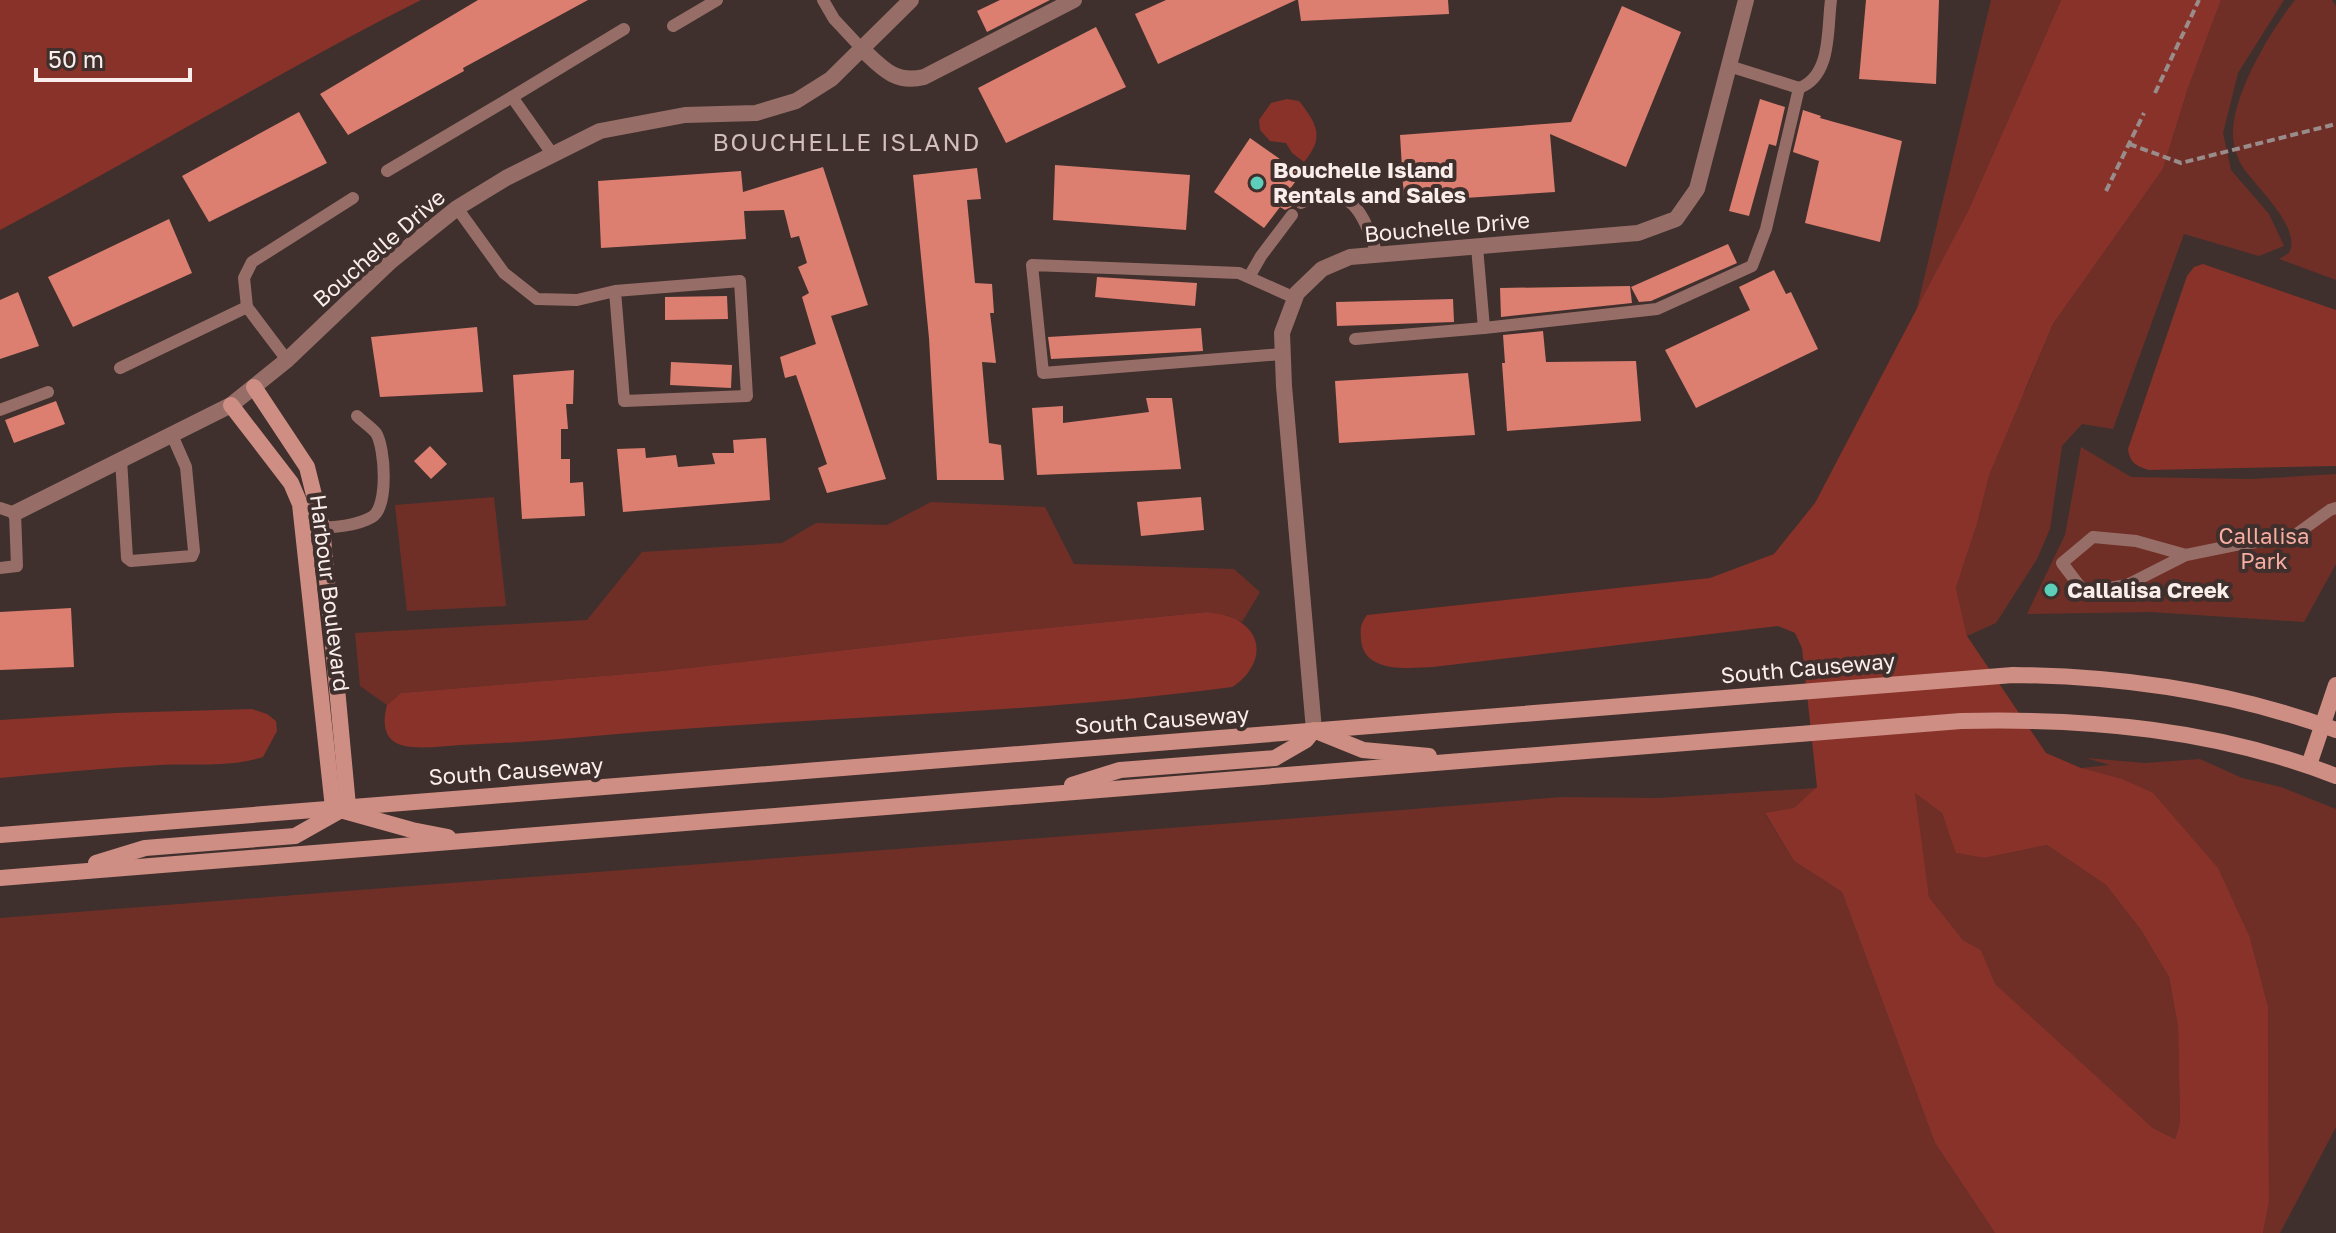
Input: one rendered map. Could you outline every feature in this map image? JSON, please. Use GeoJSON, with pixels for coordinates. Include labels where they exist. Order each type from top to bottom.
{"type":"FeatureCollection","features":[{"type":"Feature","properties":{"kind":"main road"},"geometry":{"type":"LineString","coordinates":[[254,387],[307,467],[322,527],[340,809]]}},
{"type":"Feature","properties":{"kind":"main road","name":"Harbour Boulevard"},"geometry":{"type":"LineString","coordinates":[[231,405],[291,483],[300,504],[340,809]]}},
{"type":"Feature","properties":{"kind":"main road","name":"South Causeway"},"geometry":{"type":"LineString","coordinates":[[0,835],[1998,676],[2067,676],[2197,692],[2261,706],[2329,727]]}},
{"type":"Feature","properties":{"kind":"main road"},"geometry":{"type":"LineString","coordinates":[[2309,765],[2329,727],[2336,685]]}},
{"type":"Feature","properties":{"kind":"main road"},"geometry":{"type":"LineString","coordinates":[[0,878],[1961,721],[2070,721],[2132,725],[2191,734],[2309,765],[2336,776]]}},
{"type":"Feature","properties":{"kind":"main road"},"geometry":{"type":"LineString","coordinates":[[1046,794],[1120,770],[1275,758],[1306,740],[1314,730],[1363,750],[1481,760]]}},
{"type":"Feature","properties":{"kind":"main road"},"geometry":{"type":"LineString","coordinates":[[66,872],[145,848],[295,836],[340,809],[412,830],[470,841]]}},
{"type":"Feature","properties":{"kind":"street","name":"Bouchelle Drive"},"geometry":{"type":"LineString","coordinates":[[8,510],[231,405],[287,360],[391,261],[457,208],[506,178],[600,131],[685,115],[756,113],[796,101],[831,79],[911,0]]}},
{"type":"Feature","properties":{"kind":"street"},"geometry":{"type":"LineString","coordinates":[[863,50],[889,74],[912,80],[924,77],[1074,0]]}},
{"type":"Feature","properties":{"kind":"street","name":"Bouchelle Drive"},"geometry":{"type":"LineString","coordinates":[[1314,730],[1282,354],[1282,333],[1295,298],[1322,269],[1350,257],[1638,233],[1676,219],[1697,189],[1746,0]]}},
{"type":"Feature","properties":{"kind":"lane"},"geometry":{"type":"LineString","coordinates":[[673,26],[717,0]]}},
{"type":"Feature","properties":{"kind":"lane"},"geometry":{"type":"LineString","coordinates":[[823,0],[834,19],[863,50]]}},
{"type":"Feature","properties":{"kind":"lane"},"geometry":{"type":"LineString","coordinates":[[1729,66],[1799,88],[1810,84],[1822,69],[1831,0]]}},
{"type":"Feature","properties":{"kind":"lane"},"geometry":{"type":"LineString","coordinates":[[387,171],[624,29]]}},
{"type":"Feature","properties":{"kind":"lane"},"geometry":{"type":"LineString","coordinates":[[1355,339],[1657,309],[1752,266],[1766,229],[1799,88]]}},
{"type":"Feature","properties":{"kind":"lane"},"geometry":{"type":"LineString","coordinates":[[512,97],[553,155]]}},
{"type":"Feature","properties":{"kind":"lane"},"geometry":{"type":"LineString","coordinates":[[1301,203],[1317,195],[1332,195],[1350,201],[1367,221],[1377,255]]}},
{"type":"Feature","properties":{"kind":"lane"},"geometry":{"type":"LineString","coordinates":[[287,360],[247,307],[244,278],[252,262],[353,198]]}},
{"type":"Feature","properties":{"kind":"lane"},"geometry":{"type":"LineString","coordinates":[[457,208],[504,273],[537,299],[577,300],[615,291],[740,281],[747,396],[624,401],[615,291]]}},
{"type":"Feature","properties":{"kind":"lane"},"geometry":{"type":"LineString","coordinates":[[1249,277],[1292,215]]}},
{"type":"Feature","properties":{"kind":"lane"},"geometry":{"type":"LineString","coordinates":[[1477,247],[1484,328]]}},
{"type":"Feature","properties":{"kind":"lane"},"geometry":{"type":"LineString","coordinates":[[1282,354],[1043,373],[1032,265],[1239,273],[1295,298]]}},
{"type":"Feature","properties":{"kind":"lane"},"geometry":{"type":"LineString","coordinates":[[120,368],[247,307]]}},
{"type":"Feature","properties":{"kind":"lane"},"geometry":{"type":"LineString","coordinates":[[0,410],[48,392]]}},
{"type":"Feature","properties":{"kind":"lane"},"geometry":{"type":"LineString","coordinates":[[304,529],[360,523],[376,515],[382,503],[384,476],[377,434],[357,416]]}},
{"type":"Feature","properties":{"kind":"lane"},"geometry":{"type":"LineString","coordinates":[[121,459],[127,558],[131,561],[192,556],[186,467],[172,435]]}},
{"type":"Feature","properties":{"kind":"lane"},"geometry":{"type":"LineString","coordinates":[[2186,555],[2136,541],[2093,537],[2062,563],[2084,592],[2127,585],[2186,555],[2291,538],[2336,508]]}},
{"type":"Feature","properties":{"kind":"lane"},"geometry":{"type":"LineString","coordinates":[[0,568],[17,566],[8,510]]}},
{"type":"Feature","properties":{"kind":"path"},"geometry":{"type":"LineString","coordinates":[[2155,93],[2199,0]]}},
{"type":"Feature","properties":{"kind":"path"},"geometry":{"type":"LineString","coordinates":[[2106,191],[2144,113]]}},
{"type":"Feature","properties":{"kind":"path"},"geometry":{"type":"LineString","coordinates":[[2129,144],[2181,163],[2336,124]]}},
{"type":"Feature","properties":{"kind":"green space"},"geometry":{"type":"Polygon","coordinates":[[[1991,0],[2061,0],[1968,211],[1916,312],[1991,0]]]}},
{"type":"Feature","properties":{"kind":"green space"},"geometry":{"type":"Polygon","coordinates":[[[2221,0],[2284,0],[2238,73],[2223,133],[2231,170],[2269,214],[2284,246],[2259,256],[2184,234],[2113,429],[2082,424],[2062,446],[2050,529],[2037,559],[1996,623],[1967,636],[1956,588],[1976,527],[1956,489],[2025,391],[2053,324],[2163,169],[2188,88],[2221,0]]]}},
{"type":"Feature","properties":{"kind":"green space"},"geometry":{"type":"Polygon","coordinates":[[[2295,0],[2332,0],[2336,6],[2336,280],[2279,259],[2289,253],[2289,232],[2275,207],[2242,166],[2233,139],[2235,115],[2247,80],[2275,28],[2295,0]]]}},
{"type":"Feature","properties":{"kind":"green space","name":"Callalisa Park"},"geometry":{"type":"Polygon","coordinates":[[[2081,447],[2131,477],[2253,479],[2336,474],[2336,564],[2304,622],[2151,612],[2027,614],[2065,535],[2081,447]]]}},
{"type":"Feature","properties":{"kind":"green space"},"geometry":{"type":"Polygon","coordinates":[[[494,497],[506,606],[407,611],[395,505],[494,497]]]}},
{"type":"Feature","properties":{"kind":"green space"},"geometry":{"type":"Polygon","coordinates":[[[931,502],[1045,507],[1074,564],[1234,569],[1260,592],[1242,622],[1207,612],[662,671],[401,693],[387,705],[360,686],[355,633],[587,620],[642,552],[782,543],[816,523],[887,525],[931,502]]]}},
{"type":"Feature","properties":{"kind":"green space"},"geometry":{"type":"Polygon","coordinates":[[[2086,758],[2145,763],[2200,759],[2242,778],[2281,787],[2336,809],[2336,1127],[2280,1233],[2263,1233],[2269,1202],[2268,1006],[2250,938],[2081,768],[2110,765],[2086,758]]]}},
{"type":"Feature","properties":{"kind":"green space"},"geometry":{"type":"Polygon","coordinates":[[[1817,788],[1794,809],[1765,814],[1794,861],[1842,892],[1935,1143],[1995,1233],[0,1233],[0,918],[1562,797],[1658,798],[1817,788]]]}},
{"type":"Feature","properties":{"kind":"green space"},"geometry":{"type":"Polygon","coordinates":[[[1914,792],[1942,813],[1957,853],[1984,858],[2047,845],[2106,885],[2141,930],[2169,977],[2178,1027],[2180,1123],[2175,1139],[2153,1128],[1994,984],[1981,950],[1963,940],[1929,897],[1914,792]]]}},
{"type":"Feature","properties":{"kind":"shaded area"},"geometry":{"type":"Polygon","coordinates":[[[0,0],[421,0],[0,230],[0,0]]]}},
{"type":"Feature","properties":{"kind":"shaded area"},"geometry":{"type":"Polygon","coordinates":[[[2061,0],[2221,0],[2188,88],[2163,169],[2053,324],[1989,475],[1956,588],[1967,636],[2046,753],[2153,793],[2218,868],[2250,938],[2268,1006],[2269,1202],[2263,1233],[1995,1233],[1935,1143],[1842,892],[1794,861],[1765,813],[1794,808],[1817,787],[1802,648],[1795,633],[1778,626],[1412,668],[1378,663],[1363,650],[1361,628],[1367,615],[1710,578],[1774,554],[1815,503],[1968,211],[2061,0]],[[1915,793],[1929,897],[1963,940],[1981,950],[1995,984],[2153,1128],[2175,1139],[2180,1123],[2178,1027],[2169,977],[2141,930],[2106,885],[2047,845],[1984,858],[1956,853],[1942,813],[1915,793]]]}},
{"type":"Feature","properties":{"kind":"shaded area"},"geometry":{"type":"Polygon","coordinates":[[[1287,99],[1299,101],[1316,131],[1315,145],[1304,162],[1292,153],[1286,143],[1270,141],[1260,130],[1259,120],[1271,103],[1287,99]]]}},
{"type":"Feature","properties":{"kind":"shaded area"},"geometry":{"type":"Polygon","coordinates":[[[2203,264],[2336,310],[2336,466],[2149,470],[2132,461],[2128,449],[2187,276],[2194,267],[2203,264]]]}},
{"type":"Feature","properties":{"kind":"shaded area"},"geometry":{"type":"Polygon","coordinates":[[[1207,612],[1239,621],[1255,640],[1257,649],[1252,666],[1232,687],[1085,703],[431,747],[401,745],[390,738],[385,728],[387,705],[401,693],[662,671],[1207,612]]]}},
{"type":"Feature","properties":{"kind":"shaded area"},"geometry":{"type":"Polygon","coordinates":[[[252,709],[276,721],[277,731],[263,757],[224,764],[140,766],[0,778],[0,720],[252,709]]]}},
{"type":"Feature","properties":{"kind":"building"},"geometry":{"type":"Polygon","coordinates":[[[478,0],[588,0],[348,135],[320,94],[478,0]]]}},
{"type":"Feature","properties":{"kind":"building"},"geometry":{"type":"Polygon","coordinates":[[[1000,0],[1050,0],[987,32],[977,11],[1000,0]]]}},
{"type":"Feature","properties":{"kind":"building"},"geometry":{"type":"Polygon","coordinates":[[[1166,0],[1296,0],[1158,64],[1135,14],[1166,0]]]}},
{"type":"Feature","properties":{"kind":"building"},"geometry":{"type":"Polygon","coordinates":[[[1298,0],[1448,0],[1449,14],[1301,21],[1298,0]]]}},
{"type":"Feature","properties":{"kind":"building"},"geometry":{"type":"Polygon","coordinates":[[[1866,0],[1939,0],[1936,84],[1859,79],[1866,0]]]}},
{"type":"Feature","properties":{"kind":"building"},"geometry":{"type":"Polygon","coordinates":[[[1622,6],[1681,32],[1626,167],[1550,134],[1555,192],[1404,202],[1400,135],[1571,122],[1622,6]]]}},
{"type":"Feature","properties":{"kind":"building"},"geometry":{"type":"Polygon","coordinates":[[[1096,27],[1126,87],[1006,143],[978,88],[1096,27]]]}},
{"type":"Feature","properties":{"kind":"building"},"geometry":{"type":"Polygon","coordinates":[[[1760,99],[1785,107],[1776,146],[1769,144],[1749,216],[1729,211],[1760,99]]]}},
{"type":"Feature","properties":{"kind":"building"},"geometry":{"type":"Polygon","coordinates":[[[1803,110],[1820,118],[1902,141],[1880,242],[1805,223],[1819,161],[1793,152],[1803,110]]]}},
{"type":"Feature","properties":{"kind":"building"},"geometry":{"type":"Polygon","coordinates":[[[299,112],[327,163],[209,222],[182,176],[299,112]]]}},
{"type":"Feature","properties":{"kind":"building","name":"Bouchelle Island Rentals and Sales"},"geometry":{"type":"Polygon","coordinates":[[[1250,138],[1301,174],[1287,193],[1294,198],[1293,206],[1285,210],[1280,207],[1264,228],[1214,192],[1250,138]]]}},
{"type":"Feature","properties":{"kind":"building"},"geometry":{"type":"Polygon","coordinates":[[[1055,165],[1190,175],[1186,230],[1053,220],[1055,165]]]}},
{"type":"Feature","properties":{"kind":"building"},"geometry":{"type":"Polygon","coordinates":[[[823,167],[868,305],[831,316],[886,479],[827,493],[818,468],[827,464],[796,375],[785,378],[780,357],[816,344],[802,297],[809,293],[798,267],[807,263],[799,236],[791,238],[784,210],[744,211],[746,239],[601,248],[598,181],[741,171],[743,192],[823,167]]]}},
{"type":"Feature","properties":{"kind":"building"},"geometry":{"type":"Polygon","coordinates":[[[977,168],[981,199],[967,200],[975,283],[992,284],[994,313],[990,313],[996,363],[982,362],[989,443],[1001,445],[1004,480],[937,480],[929,338],[913,175],[977,168]]]}},
{"type":"Feature","properties":{"kind":"building"},"geometry":{"type":"Polygon","coordinates":[[[169,219],[192,273],[73,327],[48,277],[169,219]]]}},
{"type":"Feature","properties":{"kind":"building"},"geometry":{"type":"Polygon","coordinates":[[[1728,244],[1737,263],[1651,301],[1639,302],[1631,287],[1728,244]]]}},
{"type":"Feature","properties":{"kind":"building"},"geometry":{"type":"Polygon","coordinates":[[[1774,270],[1786,294],[1791,292],[1818,349],[1696,408],[1665,350],[1750,310],[1739,287],[1774,270]]]}},
{"type":"Feature","properties":{"kind":"building"},"geometry":{"type":"Polygon","coordinates":[[[1097,277],[1197,283],[1195,306],[1095,297],[1097,277]]]}},
{"type":"Feature","properties":{"kind":"building"},"geometry":{"type":"Polygon","coordinates":[[[1630,286],[1632,303],[1501,317],[1500,288],[1630,286]]]}},
{"type":"Feature","properties":{"kind":"building"},"geometry":{"type":"Polygon","coordinates":[[[18,292],[39,346],[0,359],[0,300],[18,292]]]}},
{"type":"Feature","properties":{"kind":"building"},"geometry":{"type":"Polygon","coordinates":[[[727,296],[728,319],[665,320],[665,297],[727,296]]]}},
{"type":"Feature","properties":{"kind":"building"},"geometry":{"type":"Polygon","coordinates":[[[1453,299],[1454,322],[1337,326],[1336,302],[1453,299]]]}},
{"type":"Feature","properties":{"kind":"building"},"geometry":{"type":"Polygon","coordinates":[[[477,327],[483,392],[380,397],[371,337],[477,327]]]}},
{"type":"Feature","properties":{"kind":"building"},"geometry":{"type":"Polygon","coordinates":[[[1201,328],[1203,351],[1051,359],[1048,337],[1201,328]]]}},
{"type":"Feature","properties":{"kind":"building"},"geometry":{"type":"Polygon","coordinates":[[[1543,331],[1546,362],[1636,361],[1641,421],[1507,431],[1503,335],[1543,331]]]}},
{"type":"Feature","properties":{"kind":"building"},"geometry":{"type":"Polygon","coordinates":[[[671,362],[732,365],[731,388],[670,385],[671,362]]]}},
{"type":"Feature","properties":{"kind":"building"},"geometry":{"type":"Polygon","coordinates":[[[574,370],[573,404],[566,404],[568,429],[561,429],[561,459],[570,459],[570,483],[583,482],[585,516],[522,519],[513,375],[574,370]]]}},
{"type":"Feature","properties":{"kind":"building"},"geometry":{"type":"Polygon","coordinates":[[[1468,373],[1475,435],[1339,443],[1335,381],[1468,373]]]}},
{"type":"Feature","properties":{"kind":"building"},"geometry":{"type":"Polygon","coordinates":[[[1146,398],[1172,398],[1181,469],[1037,475],[1032,408],[1063,406],[1063,423],[1149,412],[1146,398]]]}},
{"type":"Feature","properties":{"kind":"building"},"geometry":{"type":"Polygon","coordinates":[[[56,401],[65,424],[14,443],[5,420],[56,401]]]}},
{"type":"Feature","properties":{"kind":"building"},"geometry":{"type":"Polygon","coordinates":[[[766,438],[770,500],[623,512],[617,449],[645,448],[646,458],[676,455],[678,467],[715,464],[712,453],[734,453],[733,440],[766,438]]]}},
{"type":"Feature","properties":{"kind":"building"},"geometry":{"type":"Polygon","coordinates":[[[430,446],[447,464],[431,479],[414,461],[430,446]]]}},
{"type":"Feature","properties":{"kind":"building"},"geometry":{"type":"Polygon","coordinates":[[[1201,497],[1204,530],[1141,536],[1137,502],[1201,497]]]}},
{"type":"Feature","properties":{"kind":"building"},"geometry":{"type":"Polygon","coordinates":[[[71,608],[74,667],[0,670],[0,612],[71,608]]]}},
{"type":"Feature","properties":{"kind":"place","name":"Bouchelle Island Rentals and Sales"},"geometry":{"type":"Point","coordinates":[1257,183]}},
{"type":"Feature","properties":{"kind":"place","name":"Callalisa Creek"},"geometry":{"type":"Point","coordinates":[2051,590]}},
{"type":"Feature","properties":{"kind":"district","name":"BOUCHELLE ISLAND"},"geometry":{"type":"Point","coordinates":[847,143]}}]}
